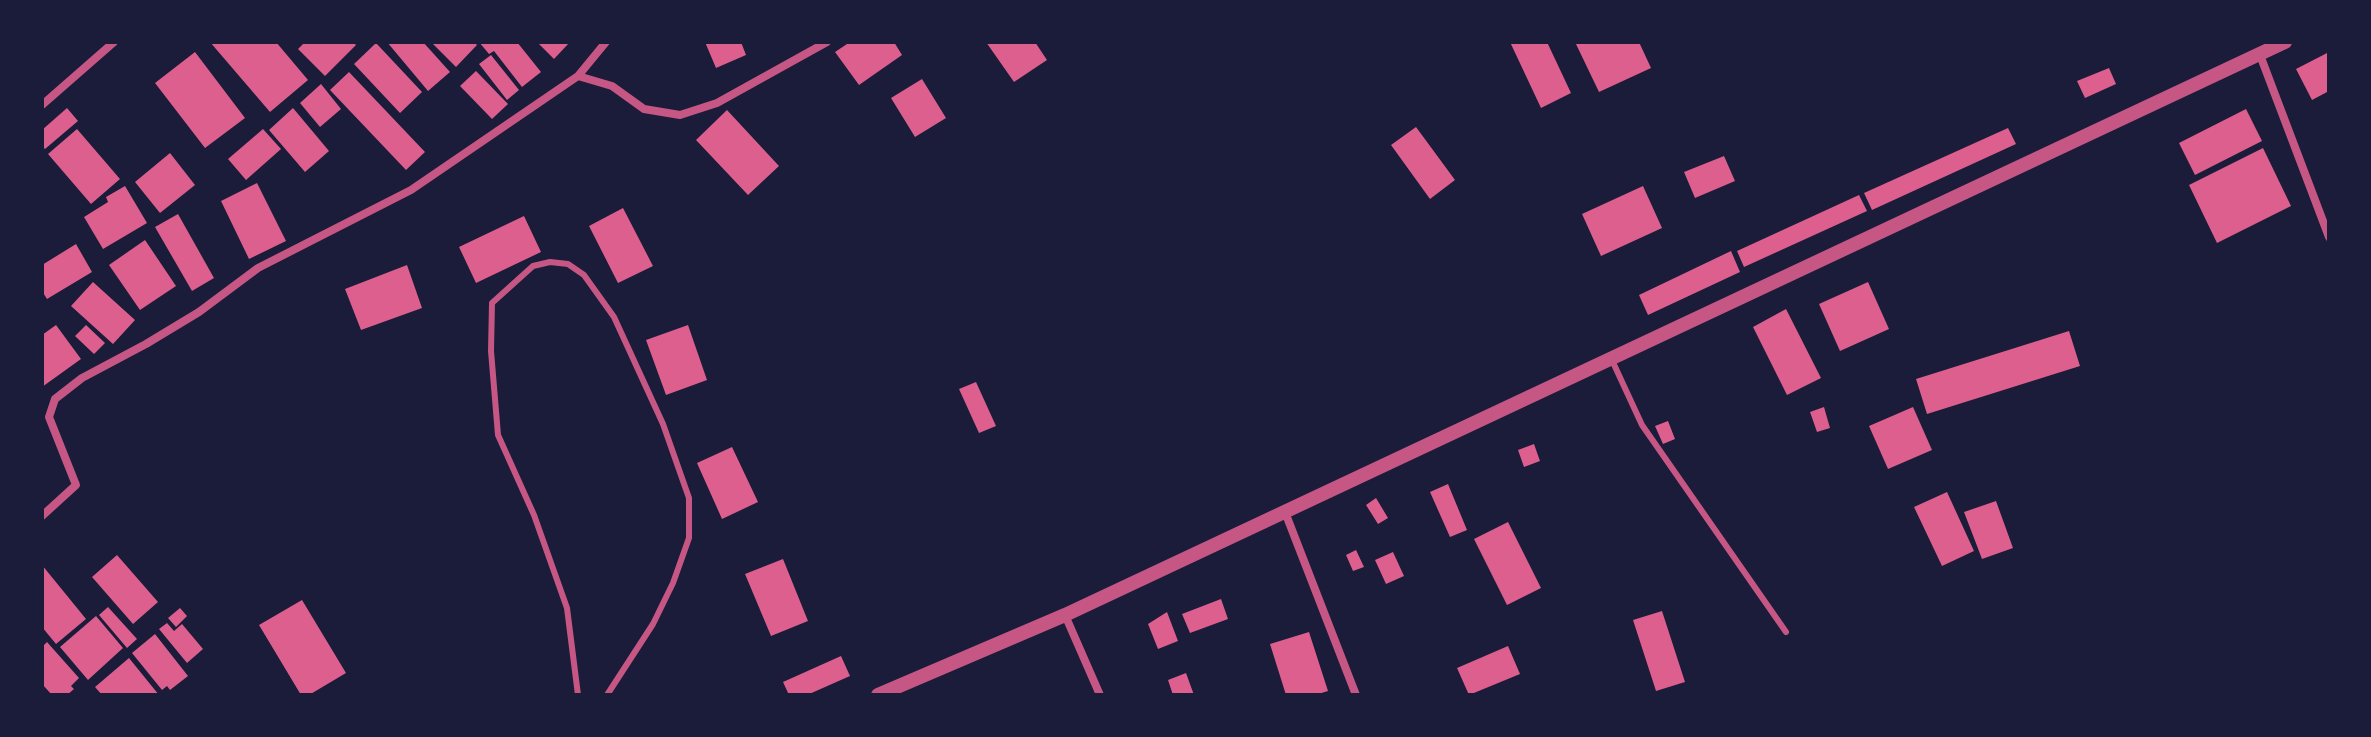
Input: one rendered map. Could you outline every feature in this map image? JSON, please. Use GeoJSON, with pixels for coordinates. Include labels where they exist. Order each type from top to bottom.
{"type":"FeatureCollection","features":[{"type":"Feature","properties":{"kind":"street"},"geometry":{"type":"LineString","coordinates":[[42,105],[114,42]]}},
{"type":"Feature","properties":{"kind":"street"},"geometry":{"type":"LineString","coordinates":[[42,516],[76,485],[49,417],[55,399],[82,378],[199,312],[258,268],[411,190],[578,76],[606,42]]}},
{"type":"Feature","properties":{"kind":"street"},"geometry":{"type":"LineString","coordinates":[[578,76],[612,86],[644,109],[680,115],[717,103],[827,42]]}},
{"type":"Feature","properties":{"kind":"street"},"geometry":{"type":"LineString","coordinates":[[878,695],[1065,615],[2285,42]]}},
{"type":"Feature","properties":{"kind":"street"},"geometry":{"type":"LineString","coordinates":[[2260,55],[2329,237]]}},
{"type":"Feature","properties":{"kind":"street"},"geometry":{"type":"LineString","coordinates":[[1285,512],[1356,695]]}},
{"type":"Feature","properties":{"kind":"street"},"geometry":{"type":"LineString","coordinates":[[1065,615],[1100,695]]}},
{"type":"Feature","properties":{"kind":"lane"},"geometry":{"type":"LineString","coordinates":[[578,695],[567,608],[534,515],[498,435],[491,351],[492,303],[533,266],[550,262],[568,264],[584,275],[614,317],[663,424],[689,498],[689,538],[673,583],[653,624],[607,695]]}},
{"type":"Feature","properties":{"kind":"lane"},"geometry":{"type":"LineString","coordinates":[[1611,358],[1642,425],[1786,632]]}},
{"type":"Feature","properties":{"kind":"building"},"geometry":{"type":"Polygon","coordinates":[[[210,42],[276,42],[308,80],[270,112],[210,42]]]}},
{"type":"Feature","properties":{"kind":"building"},"geometry":{"type":"Polygon","coordinates":[[[305,42],[353,42],[356,45],[325,76],[298,49],[305,42]]]}},
{"type":"Feature","properties":{"kind":"building"},"geometry":{"type":"Polygon","coordinates":[[[387,42],[423,42],[450,72],[428,91],[387,42]]]}},
{"type":"Feature","properties":{"kind":"building"},"geometry":{"type":"Polygon","coordinates":[[[431,42],[474,42],[477,45],[456,67],[431,42]]]}},
{"type":"Feature","properties":{"kind":"building"},"geometry":{"type":"Polygon","coordinates":[[[479,42],[517,42],[541,72],[522,87],[494,51],[489,54],[479,42]]]}},
{"type":"Feature","properties":{"kind":"building"},"geometry":{"type":"Polygon","coordinates":[[[537,42],[570,42],[554,59],[537,42]]]}},
{"type":"Feature","properties":{"kind":"building"},"geometry":{"type":"Polygon","coordinates":[[[705,42],[741,42],[746,55],[716,68],[705,42]]]}},
{"type":"Feature","properties":{"kind":"building"},"geometry":{"type":"Polygon","coordinates":[[[850,42],[894,42],[902,55],[859,85],[835,52],[850,42]]]}},
{"type":"Feature","properties":{"kind":"building"},"geometry":{"type":"Polygon","coordinates":[[[986,42],[1035,42],[1047,60],[1014,82],[986,42]]]}},
{"type":"Feature","properties":{"kind":"building"},"geometry":{"type":"Polygon","coordinates":[[[1510,42],[1547,42],[1571,93],[1541,108],[1510,42]]]}},
{"type":"Feature","properties":{"kind":"building"},"geometry":{"type":"Polygon","coordinates":[[[1575,42],[1639,42],[1651,68],[1599,92],[1575,42]]]}},
{"type":"Feature","properties":{"kind":"building"},"geometry":{"type":"Polygon","coordinates":[[[376,43],[422,92],[400,113],[354,64],[376,43]]]}},
{"type":"Feature","properties":{"kind":"building"},"geometry":{"type":"Polygon","coordinates":[[[195,52],[245,118],[205,148],[155,83],[195,52]]]}},
{"type":"Feature","properties":{"kind":"building"},"geometry":{"type":"Polygon","coordinates":[[[2329,52],[2329,91],[2312,100],[2296,69],[2329,52]]]}},
{"type":"Feature","properties":{"kind":"building"},"geometry":{"type":"Polygon","coordinates":[[[491,55],[519,90],[507,100],[479,64],[491,55]]]}},
{"type":"Feature","properties":{"kind":"building"},"geometry":{"type":"Polygon","coordinates":[[[2109,68],[2116,84],[2085,98],[2077,81],[2109,68]]]}},
{"type":"Feature","properties":{"kind":"building"},"geometry":{"type":"Polygon","coordinates":[[[476,71],[508,104],[492,119],[460,86],[476,71]]]}},
{"type":"Feature","properties":{"kind":"building"},"geometry":{"type":"Polygon","coordinates":[[[349,72],[425,152],[406,170],[330,90],[349,72]]]}},
{"type":"Feature","properties":{"kind":"building"},"geometry":{"type":"Polygon","coordinates":[[[922,79],[946,118],[915,137],[891,98],[922,79]]]}},
{"type":"Feature","properties":{"kind":"building"},"geometry":{"type":"Polygon","coordinates":[[[321,84],[341,109],[320,127],[300,103],[321,84]]]}},
{"type":"Feature","properties":{"kind":"building"},"geometry":{"type":"Polygon","coordinates":[[[67,108],[78,121],[45,149],[42,146],[42,130],[67,108]]]}},
{"type":"Feature","properties":{"kind":"building"},"geometry":{"type":"Polygon","coordinates":[[[293,108],[329,151],[305,172],[269,130],[293,108]]]}},
{"type":"Feature","properties":{"kind":"building"},"geometry":{"type":"Polygon","coordinates":[[[2246,109],[2262,141],[2195,175],[2179,143],[2246,109]]]}},
{"type":"Feature","properties":{"kind":"building"},"geometry":{"type":"Polygon","coordinates":[[[727,110],[779,166],[748,195],[696,140],[727,110]]]}},
{"type":"Feature","properties":{"kind":"building"},"geometry":{"type":"Polygon","coordinates":[[[1416,127],[1455,180],[1430,199],[1391,145],[1416,127]]]}},
{"type":"Feature","properties":{"kind":"building"},"geometry":{"type":"Polygon","coordinates":[[[2008,128],[2016,144],[1872,210],[1864,193],[2008,128]]]}},
{"type":"Feature","properties":{"kind":"building"},"geometry":{"type":"Polygon","coordinates":[[[77,129],[120,179],[91,204],[48,154],[77,129]]]}},
{"type":"Feature","properties":{"kind":"building"},"geometry":{"type":"Polygon","coordinates":[[[263,129],[281,149],[246,180],[228,159],[263,129]]]}},
{"type":"Feature","properties":{"kind":"building"},"geometry":{"type":"Polygon","coordinates":[[[2263,148],[2291,206],[2217,243],[2189,185],[2263,148]]]}},
{"type":"Feature","properties":{"kind":"building"},"geometry":{"type":"Polygon","coordinates":[[[170,153],[195,185],[160,213],[135,182],[170,153]]]}},
{"type":"Feature","properties":{"kind":"building"},"geometry":{"type":"Polygon","coordinates":[[[1724,156],[1735,181],[1695,198],[1684,172],[1724,156]]]}},
{"type":"Feature","properties":{"kind":"building"},"geometry":{"type":"Polygon","coordinates":[[[257,183],[286,241],[249,259],[221,201],[257,183]]]}},
{"type":"Feature","properties":{"kind":"building"},"geometry":{"type":"Polygon","coordinates":[[[125,186],[147,223],[103,249],[84,217],[108,202],[106,197],[125,186]]]}},
{"type":"Feature","properties":{"kind":"building"},"geometry":{"type":"Polygon","coordinates":[[[1643,186],[1662,228],[1601,256],[1582,214],[1643,186]]]}},
{"type":"Feature","properties":{"kind":"building"},"geometry":{"type":"Polygon","coordinates":[[[1859,195],[1867,211],[1744,267],[1737,251],[1859,195]]]}},
{"type":"Feature","properties":{"kind":"building"},"geometry":{"type":"Polygon","coordinates":[[[623,208],[653,266],[618,283],[589,226],[623,208]]]}},
{"type":"Feature","properties":{"kind":"building"},"geometry":{"type":"Polygon","coordinates":[[[178,214],[214,278],[192,291],[155,227],[178,214]]]}},
{"type":"Feature","properties":{"kind":"building"},"geometry":{"type":"Polygon","coordinates":[[[524,216],[541,252],[476,283],[459,247],[524,216]]]}},
{"type":"Feature","properties":{"kind":"building"},"geometry":{"type":"Polygon","coordinates":[[[145,240],[176,286],[140,310],[109,265],[145,240]]]}},
{"type":"Feature","properties":{"kind":"building"},"geometry":{"type":"Polygon","coordinates":[[[76,244],[92,272],[47,299],[42,291],[42,265],[76,244]]]}},
{"type":"Feature","properties":{"kind":"building"},"geometry":{"type":"Polygon","coordinates":[[[1731,251],[1740,272],[1648,315],[1639,295],[1731,251]]]}},
{"type":"Feature","properties":{"kind":"building"},"geometry":{"type":"Polygon","coordinates":[[[407,265],[422,308],[361,330],[345,289],[407,265]]]}},
{"type":"Feature","properties":{"kind":"building"},"geometry":{"type":"Polygon","coordinates":[[[93,282],[135,320],[113,344],[71,306],[93,282]]]}},
{"type":"Feature","properties":{"kind":"building"},"geometry":{"type":"Polygon","coordinates":[[[1868,282],[1889,329],[1840,351],[1819,304],[1868,282]]]}},
{"type":"Feature","properties":{"kind":"building"},"geometry":{"type":"Polygon","coordinates":[[[1786,309],[1821,378],[1787,395],[1753,327],[1786,309]]]}},
{"type":"Feature","properties":{"kind":"building"},"geometry":{"type":"Polygon","coordinates":[[[56,325],[81,359],[42,387],[42,335],[56,325]]]}},
{"type":"Feature","properties":{"kind":"building"},"geometry":{"type":"Polygon","coordinates":[[[86,325],[105,343],[94,354],[75,336],[86,325]]]}},
{"type":"Feature","properties":{"kind":"building"},"geometry":{"type":"Polygon","coordinates":[[[688,325],[707,380],[666,395],[646,340],[688,325]]]}},
{"type":"Feature","properties":{"kind":"building"},"geometry":{"type":"Polygon","coordinates":[[[2069,331],[2080,366],[1927,414],[1916,379],[2069,331]]]}},
{"type":"Feature","properties":{"kind":"building"},"geometry":{"type":"Polygon","coordinates":[[[976,382],[996,426],[979,433],[959,389],[976,382]]]}},
{"type":"Feature","properties":{"kind":"building"},"geometry":{"type":"Polygon","coordinates":[[[1824,407],[1830,428],[1817,432],[1810,412],[1824,407]]]}},
{"type":"Feature","properties":{"kind":"building"},"geometry":{"type":"Polygon","coordinates":[[[1913,407],[1932,450],[1888,469],[1869,426],[1913,407]]]}},
{"type":"Feature","properties":{"kind":"building"},"geometry":{"type":"Polygon","coordinates":[[[1668,421],[1675,439],[1663,444],[1655,426],[1668,421]]]}},
{"type":"Feature","properties":{"kind":"building"},"geometry":{"type":"Polygon","coordinates":[[[1534,444],[1540,461],[1524,467],[1518,450],[1534,444]]]}},
{"type":"Feature","properties":{"kind":"building"},"geometry":{"type":"Polygon","coordinates":[[[732,447],[758,502],[722,519],[697,463],[732,447]]]}},
{"type":"Feature","properties":{"kind":"building"},"geometry":{"type":"Polygon","coordinates":[[[1448,484],[1467,530],[1450,537],[1430,492],[1448,484]]]}},
{"type":"Feature","properties":{"kind":"building"},"geometry":{"type":"Polygon","coordinates":[[[1947,492],[1974,551],[1942,566],[1914,507],[1947,492]]]}},
{"type":"Feature","properties":{"kind":"building"},"geometry":{"type":"Polygon","coordinates":[[[1376,498],[1388,518],[1378,524],[1366,505],[1376,498]]]}},
{"type":"Feature","properties":{"kind":"building"},"geometry":{"type":"Polygon","coordinates":[[[1996,501],[2013,548],[1982,559],[1964,512],[1996,501]]]}},
{"type":"Feature","properties":{"kind":"building"},"geometry":{"type":"Polygon","coordinates":[[[1508,522],[1541,588],[1507,605],[1474,539],[1508,522]]]}},
{"type":"Feature","properties":{"kind":"building"},"geometry":{"type":"Polygon","coordinates":[[[1356,550],[1364,567],[1353,571],[1346,555],[1356,550]]]}},
{"type":"Feature","properties":{"kind":"building"},"geometry":{"type":"Polygon","coordinates":[[[1393,552],[1404,576],[1386,584],[1375,560],[1393,552]]]}},
{"type":"Feature","properties":{"kind":"building"},"geometry":{"type":"Polygon","coordinates":[[[117,555],[158,602],[133,624],[92,577],[117,555]]]}},
{"type":"Feature","properties":{"kind":"building"},"geometry":{"type":"Polygon","coordinates":[[[783,559],[808,621],[771,636],[745,574],[783,559]]]}},
{"type":"Feature","properties":{"kind":"building"},"geometry":{"type":"Polygon","coordinates":[[[42,565],[86,619],[56,644],[42,627],[42,565]]]}},
{"type":"Feature","properties":{"kind":"building"},"geometry":{"type":"Polygon","coordinates":[[[1221,599],[1228,619],[1190,633],[1182,614],[1221,599]]]}},
{"type":"Feature","properties":{"kind":"building"},"geometry":{"type":"Polygon","coordinates":[[[302,600],[346,673],[309,695],[301,695],[259,625],[302,600]]]}},
{"type":"Feature","properties":{"kind":"building"},"geometry":{"type":"Polygon","coordinates":[[[108,607],[137,639],[127,648],[99,615],[108,607]]]}},
{"type":"Feature","properties":{"kind":"building"},"geometry":{"type":"Polygon","coordinates":[[[180,608],[187,616],[176,627],[168,618],[180,608]]]}},
{"type":"Feature","properties":{"kind":"building"},"geometry":{"type":"Polygon","coordinates":[[[1662,611],[1685,682],[1656,691],[1633,620],[1662,611]]]}},
{"type":"Feature","properties":{"kind":"building"},"geometry":{"type":"Polygon","coordinates":[[[1167,612],[1178,641],[1158,649],[1148,624],[1167,612]]]}},
{"type":"Feature","properties":{"kind":"building"},"geometry":{"type":"Polygon","coordinates":[[[96,616],[123,648],[88,680],[60,647],[96,616]]]}},
{"type":"Feature","properties":{"kind":"building"},"geometry":{"type":"Polygon","coordinates":[[[167,623],[174,631],[182,624],[203,649],[187,663],[159,629],[167,623]]]}},
{"type":"Feature","properties":{"kind":"building"},"geometry":{"type":"Polygon","coordinates":[[[1309,632],[1328,691],[1315,695],[1286,695],[1270,644],[1309,632]]]}},
{"type":"Feature","properties":{"kind":"building"},"geometry":{"type":"Polygon","coordinates":[[[155,634],[188,676],[170,690],[167,686],[162,690],[132,653],[155,634]]]}},
{"type":"Feature","properties":{"kind":"building"},"geometry":{"type":"Polygon","coordinates":[[[47,642],[79,678],[67,695],[52,695],[42,684],[42,647],[47,642]]]}},
{"type":"Feature","properties":{"kind":"building"},"geometry":{"type":"Polygon","coordinates":[[[1508,646],[1520,674],[1469,695],[1457,668],[1508,646]]]}},
{"type":"Feature","properties":{"kind":"building"},"geometry":{"type":"Polygon","coordinates":[[[841,656],[850,676],[807,695],[789,695],[783,682],[841,656]]]}},
{"type":"Feature","properties":{"kind":"building"},"geometry":{"type":"Polygon","coordinates":[[[129,658],[159,695],[102,695],[95,687],[129,658]]]}},
{"type":"Feature","properties":{"kind":"building"},"geometry":{"type":"Polygon","coordinates":[[[1186,673],[1194,695],[1173,695],[1168,680],[1186,673]]]}}]}
